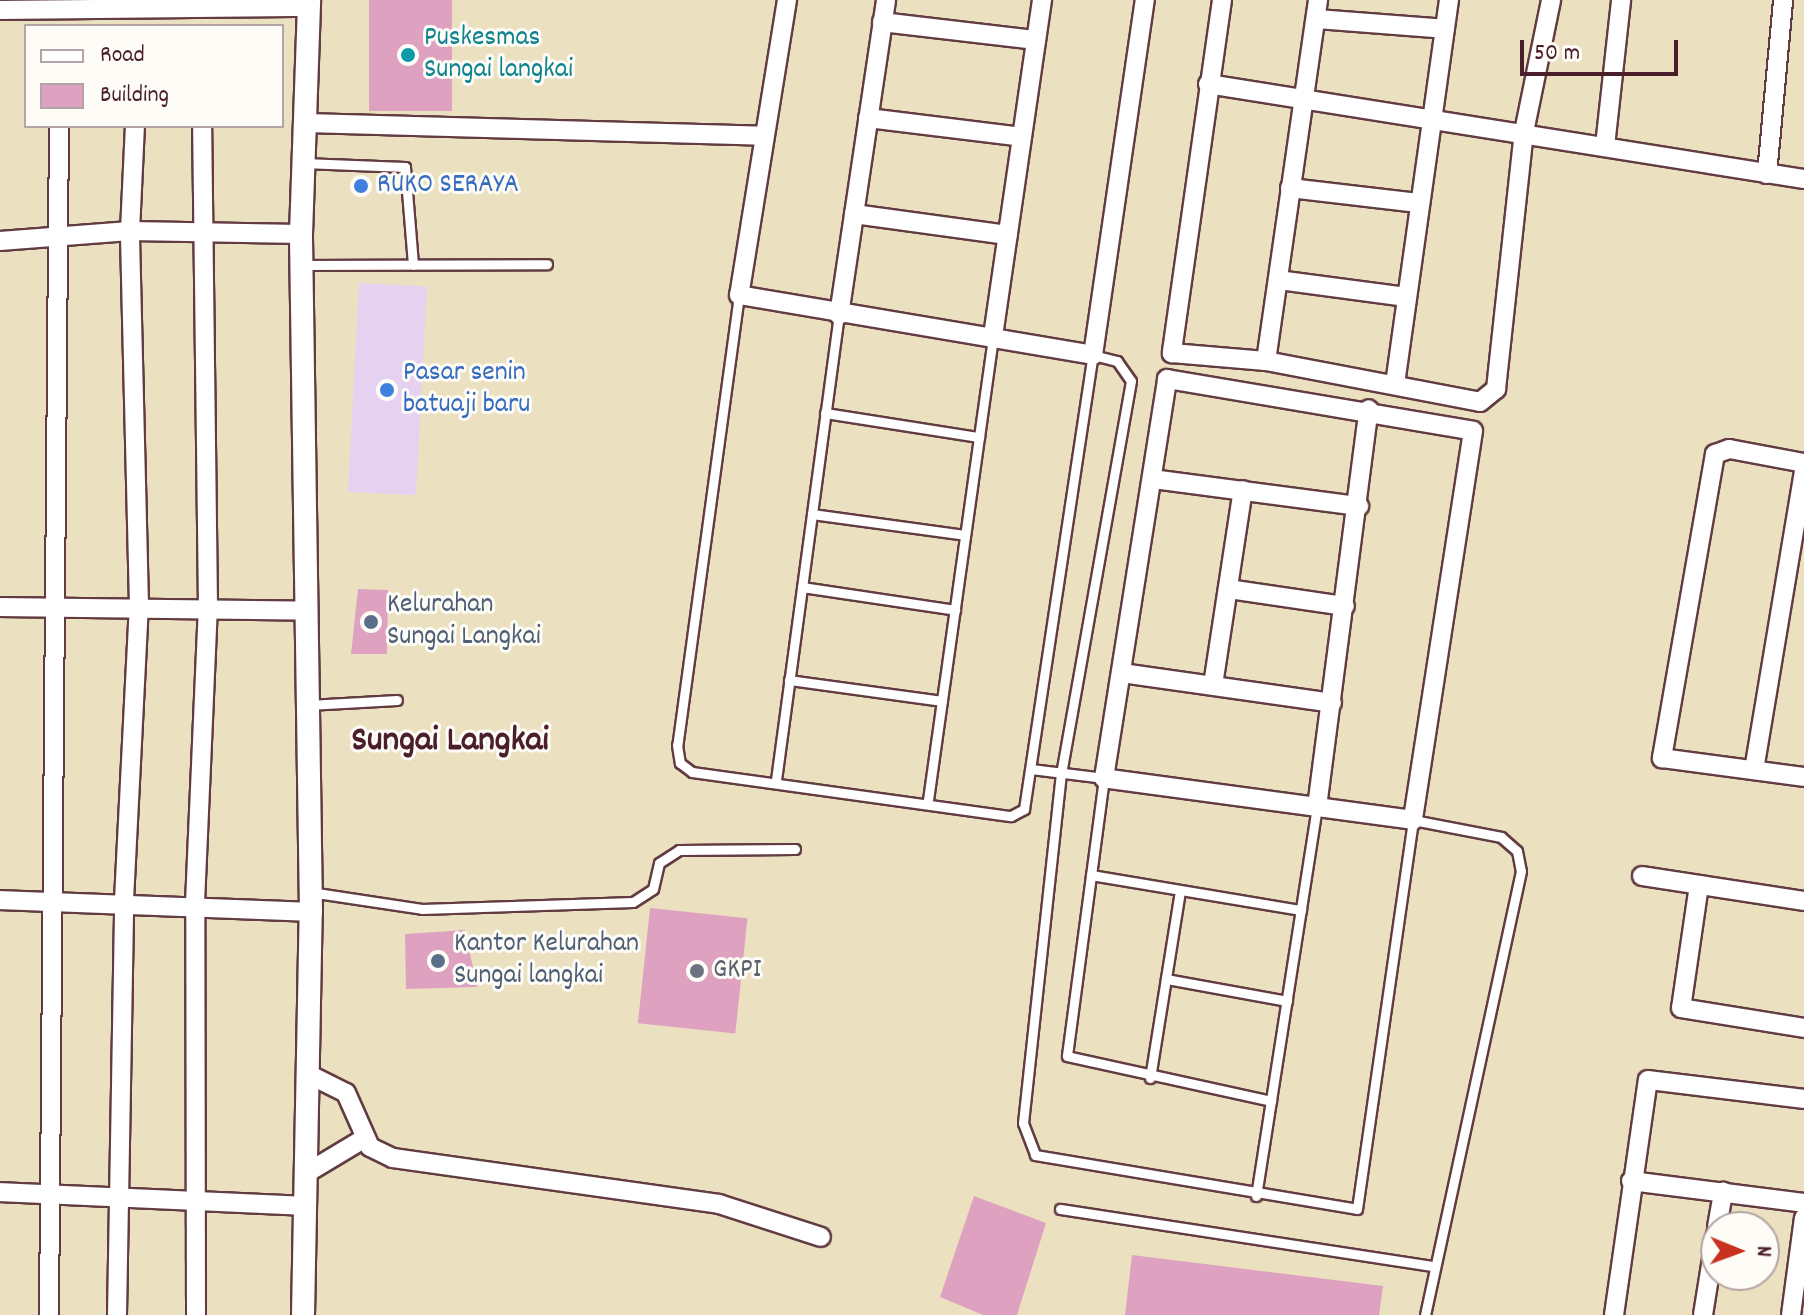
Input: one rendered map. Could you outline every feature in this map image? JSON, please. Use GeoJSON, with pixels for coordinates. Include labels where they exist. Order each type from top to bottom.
{"type":"FeatureCollection","features":[{"type":"Feature","properties":{"kind":"street"},"geometry":{"type":"LineString","coordinates":[[787,0],[739,295],[839,315],[993,336],[1093,355],[1145,0]]}},
{"type":"Feature","properties":{"kind":"street"},"geometry":{"type":"LineString","coordinates":[[839,315],[886,0]]}},
{"type":"Feature","properties":{"kind":"street"},"geometry":{"type":"LineString","coordinates":[[993,336],[1042,0]]}},
{"type":"Feature","properties":{"kind":"street"},"geometry":{"type":"LineString","coordinates":[[1222,0],[1172,353],[1266,361],[1480,402],[1493,395],[1524,132],[1551,0]]}},
{"type":"Feature","properties":{"kind":"street"},"geometry":{"type":"LineString","coordinates":[[1395,384],[1418,203],[1449,0]]}},
{"type":"Feature","properties":{"kind":"street"},"geometry":{"type":"LineString","coordinates":[[1605,146],[1621,0]]}},
{"type":"Feature","properties":{"kind":"street"},"geometry":{"type":"LineString","coordinates":[[1767,174],[1783,0]]}},
{"type":"Feature","properties":{"kind":"street"},"geometry":{"type":"LineString","coordinates":[[0,10],[60,13],[203,11],[309,4],[301,234],[310,902],[303,1315]]}},
{"type":"Feature","properties":{"kind":"street"},"geometry":{"type":"LineString","coordinates":[[1266,361],[1279,280],[1300,98],[1317,9],[1445,29]]}},
{"type":"Feature","properties":{"kind":"street"},"geometry":{"type":"LineString","coordinates":[[882,22],[1036,40]]}},
{"type":"Feature","properties":{"kind":"street"},"geometry":{"type":"LineString","coordinates":[[1208,84],[1804,179]]}},
{"type":"Feature","properties":{"kind":"street"},"geometry":{"type":"LineString","coordinates":[[868,118],[1022,137]]}},
{"type":"Feature","properties":{"kind":"street"},"geometry":{"type":"LineString","coordinates":[[306,123],[764,136]]}},
{"type":"Feature","properties":{"kind":"street"},"geometry":{"type":"LineString","coordinates":[[49,1315],[47,1197],[55,902],[59,128]]}},
{"type":"Feature","properties":{"kind":"street"},"geometry":{"type":"LineString","coordinates":[[117,1315],[124,900],[139,605],[130,231],[135,128]]}},
{"type":"Feature","properties":{"kind":"street"},"geometry":{"type":"LineString","coordinates":[[196,1315],[195,903],[208,607],[202,128]]}},
{"type":"Feature","properties":{"kind":"street"},"geometry":{"type":"LineString","coordinates":[[1290,188],[1418,203]]}},
{"type":"Feature","properties":{"kind":"street"},"geometry":{"type":"LineString","coordinates":[[854,214],[1008,235]]}},
{"type":"Feature","properties":{"kind":"street"},"geometry":{"type":"LineString","coordinates":[[0,241],[130,231],[301,234]]}},
{"type":"Feature","properties":{"kind":"street"},"geometry":{"type":"LineString","coordinates":[[1279,280],[1407,297]]}},
{"type":"Feature","properties":{"kind":"street"},"geometry":{"type":"LineString","coordinates":[[1167,379],[1369,409],[1464,425],[1475,441],[1413,820],[1104,778],[1167,379]]}},
{"type":"Feature","properties":{"kind":"street"},"geometry":{"type":"LineString","coordinates":[[1317,807],[1359,506],[1369,409]]}},
{"type":"Feature","properties":{"kind":"street"},"geometry":{"type":"LineString","coordinates":[[1804,463],[1729,449],[1715,454],[1662,758],[1804,777]]}},
{"type":"Feature","properties":{"kind":"street"},"geometry":{"type":"LineString","coordinates":[[1754,770],[1804,471]]}},
{"type":"Feature","properties":{"kind":"street"},"geometry":{"type":"LineString","coordinates":[[1153,479],[1359,506]]}},
{"type":"Feature","properties":{"kind":"street"},"geometry":{"type":"LineString","coordinates":[[1213,685],[1243,490]]}},
{"type":"Feature","properties":{"kind":"street"},"geometry":{"type":"LineString","coordinates":[[1228,589],[1345,606]]}},
{"type":"Feature","properties":{"kind":"street"},"geometry":{"type":"LineString","coordinates":[[0,607],[57,609],[139,605],[307,611]]}},
{"type":"Feature","properties":{"kind":"street"},"geometry":{"type":"LineString","coordinates":[[1122,673],[1332,703]]}},
{"type":"Feature","properties":{"kind":"street"},"geometry":{"type":"LineString","coordinates":[[1642,876],[1804,901]]}},
{"type":"Feature","properties":{"kind":"street"},"geometry":{"type":"LineString","coordinates":[[1699,885],[1681,1008],[1804,1028]]}},
{"type":"Feature","properties":{"kind":"street"},"geometry":{"type":"LineString","coordinates":[[0,900],[310,902]]}},
{"type":"Feature","properties":{"kind":"street"},"geometry":{"type":"LineString","coordinates":[[308,1074],[346,1093],[365,1138],[393,1158],[719,1204],[821,1237]]}},
{"type":"Feature","properties":{"kind":"street"},"geometry":{"type":"LineString","coordinates":[[1614,1315],[1648,1080],[1804,1099]]}},
{"type":"Feature","properties":{"kind":"street"},"geometry":{"type":"LineString","coordinates":[[305,1174],[365,1138]]}},
{"type":"Feature","properties":{"kind":"street"},"geometry":{"type":"LineString","coordinates":[[1631,1181],[1804,1203]]}},
{"type":"Feature","properties":{"kind":"street"},"geometry":{"type":"LineString","coordinates":[[0,1192],[47,1197],[117,1195],[195,1198],[304,1206]]}},
{"type":"Feature","properties":{"kind":"street"},"geometry":{"type":"LineString","coordinates":[[1720,1211],[1723,1192]]}},
{"type":"Feature","properties":{"kind":"street"},"geometry":{"type":"LineString","coordinates":[[1791,1315],[1804,1218]]}},
{"type":"Feature","properties":{"kind":"street"},"geometry":{"type":"LineString","coordinates":[[1703,1315],[1707,1291]]}},
{"type":"Feature","properties":{"kind":"lane"},"geometry":{"type":"LineString","coordinates":[[303,163],[405,167],[413,265]]}},
{"type":"Feature","properties":{"kind":"lane"},"geometry":{"type":"LineString","coordinates":[[302,265],[547,264]]}},
{"type":"Feature","properties":{"kind":"lane"},"geometry":{"type":"LineString","coordinates":[[739,295],[676,755],[692,772],[928,800],[1015,816],[1026,804],[1093,355],[1123,365],[1131,390],[1061,773],[1023,1123],[1027,1148],[1047,1162],[1357,1209],[1413,820],[1501,837],[1517,851],[1521,871],[1433,1266],[1425,1315]]}},
{"type":"Feature","properties":{"kind":"lane"},"geometry":{"type":"LineString","coordinates":[[776,780],[839,315]]}},
{"type":"Feature","properties":{"kind":"lane"},"geometry":{"type":"LineString","coordinates":[[928,800],[993,336]]}},
{"type":"Feature","properties":{"kind":"lane"},"geometry":{"type":"LineString","coordinates":[[825,413],[979,437]]}},
{"type":"Feature","properties":{"kind":"lane"},"geometry":{"type":"LineString","coordinates":[[812,514],[965,535]]}},
{"type":"Feature","properties":{"kind":"lane"},"geometry":{"type":"LineString","coordinates":[[802,587],[955,610]]}},
{"type":"Feature","properties":{"kind":"lane"},"geometry":{"type":"LineString","coordinates":[[789,680],[942,701]]}},
{"type":"Feature","properties":{"kind":"lane"},"geometry":{"type":"LineString","coordinates":[[308,705],[397,700]]}},
{"type":"Feature","properties":{"kind":"lane"},"geometry":{"type":"LineString","coordinates":[[1031,769],[1104,778],[1067,1056],[1150,1078],[1271,1101]]}},
{"type":"Feature","properties":{"kind":"lane"},"geometry":{"type":"LineString","coordinates":[[1256,1196],[1317,807]]}},
{"type":"Feature","properties":{"kind":"lane"},"geometry":{"type":"LineString","coordinates":[[310,902],[422,909],[633,902],[653,889],[659,863],[679,850],[795,849]]}},
{"type":"Feature","properties":{"kind":"lane"},"geometry":{"type":"LineString","coordinates":[[1091,875],[1301,910]]}},
{"type":"Feature","properties":{"kind":"lane"},"geometry":{"type":"LineString","coordinates":[[1150,1078],[1180,890]]}},
{"type":"Feature","properties":{"kind":"lane"},"geometry":{"type":"LineString","coordinates":[[1166,979],[1287,1001]]}},
{"type":"Feature","properties":{"kind":"lane"},"geometry":{"type":"LineString","coordinates":[[1060,1209],[1433,1266]]}},
{"type":"Feature","properties":{"kind":"shaded area","name":"Pasar senin batuaji baru"},"geometry":{"type":"Polygon","coordinates":[[[359,283],[427,287],[416,495],[348,492],[359,283]]]}},
{"type":"Feature","properties":{"kind":"building","name":"Puskesmas Sungai langkai"},"geometry":{"type":"Polygon","coordinates":[[[369,0],[452,0],[452,111],[369,111],[369,0]]]}},
{"type":"Feature","properties":{"kind":"building","name":"Kelurahan Sungai Langkai"},"geometry":{"type":"Polygon","coordinates":[[[358,589],[388,590],[387,654],[351,654],[358,589]]]}},
{"type":"Feature","properties":{"kind":"building","name":"GKPI"},"geometry":{"type":"Polygon","coordinates":[[[650,908],[747,918],[735,1034],[638,1023],[650,908]]]}},
{"type":"Feature","properties":{"kind":"building","name":"Kantor Kelurahan Sungai langkai"},"geometry":{"type":"Polygon","coordinates":[[[465,930],[477,987],[406,989],[405,934],[465,930]]]}},
{"type":"Feature","properties":{"kind":"building"},"geometry":{"type":"Polygon","coordinates":[[[974,1196],[1046,1223],[1017,1315],[983,1315],[940,1297],[974,1196]]]}},
{"type":"Feature","properties":{"kind":"building"},"geometry":{"type":"Polygon","coordinates":[[[1132,1255],[1383,1286],[1379,1315],[1125,1315],[1132,1255]]]}},
{"type":"Feature","properties":{"kind":"place","name":"Puskesmas Sungai langkai"},"geometry":{"type":"Point","coordinates":[408,55]}},
{"type":"Feature","properties":{"kind":"place","name":"RUKO SERAYA"},"geometry":{"type":"Point","coordinates":[361,186]}},
{"type":"Feature","properties":{"kind":"place","name":"Pasar senin batuaji baru"},"geometry":{"type":"Point","coordinates":[387,390]}},
{"type":"Feature","properties":{"kind":"place","name":"Kelurahan Sungai Langkai"},"geometry":{"type":"Point","coordinates":[371,622]}},
{"type":"Feature","properties":{"kind":"place","name":"Kantor Kelurahan Sungai langkai"},"geometry":{"type":"Point","coordinates":[438,961]}},
{"type":"Feature","properties":{"kind":"place","name":"GKPI"},"geometry":{"type":"Point","coordinates":[697,971]}},
{"type":"Feature","properties":{"kind":"district","name":"Sungai Langkai"},"geometry":{"type":"Point","coordinates":[450,743]}}]}
